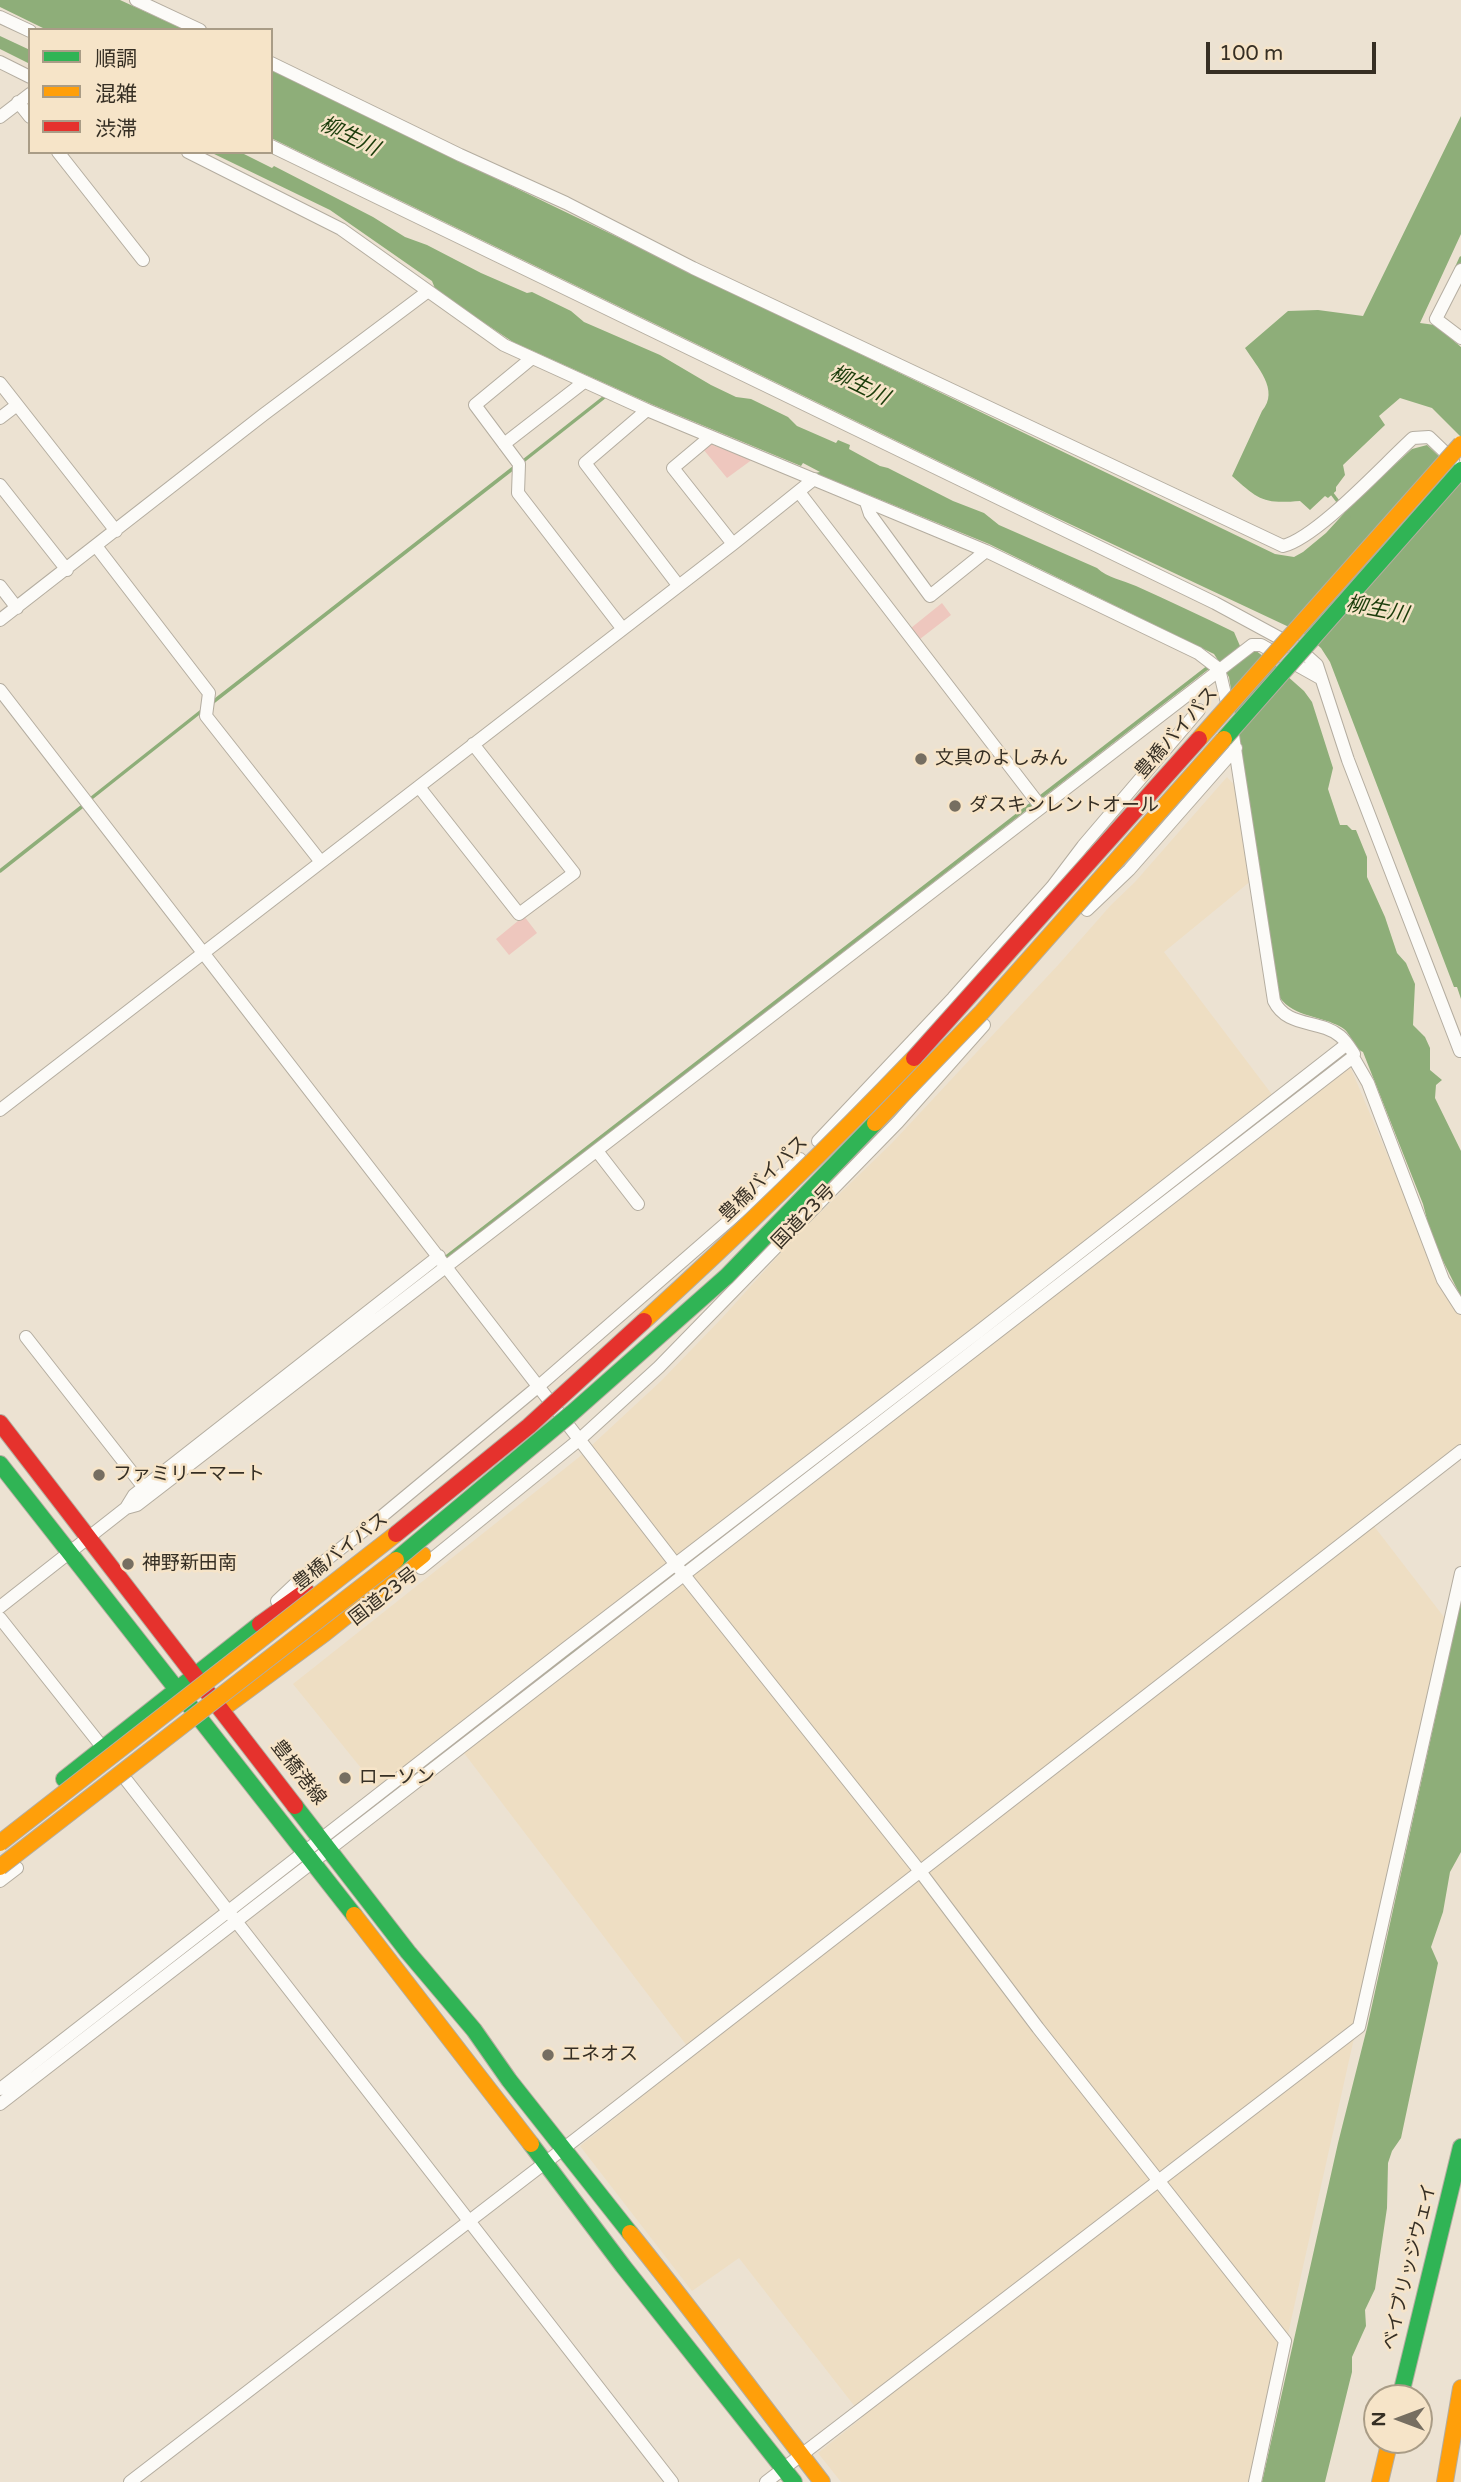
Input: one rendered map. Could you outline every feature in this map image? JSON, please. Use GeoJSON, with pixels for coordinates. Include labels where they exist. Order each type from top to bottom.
{"type":"FeatureCollection","features":[{"type":"Feature","properties":{"kind":"main road","name":"豊橋バイパス"},"geometry":{"type":"LineString","coordinates":[[0,1843],[434,1505],[529,1426],[796,1178],[946,1025],[1461,443]]}},
{"type":"Feature","properties":{"kind":"main road","name":"豊橋バイパス"},"geometry":{"type":"LineString","coordinates":[[0,1867],[407,1551],[572,1413],[727,1276],[982,1012],[1461,469]]}},
{"type":"Feature","properties":{"kind":"main road"},"geometry":{"type":"LineString","coordinates":[[204,1721],[325,1633],[614,1395],[727,1276]]}},
{"type":"Feature","properties":{"kind":"main road"},"geometry":{"type":"LineString","coordinates":[[28,1808],[260,1623],[288,1605],[397,1520],[594,1354],[680,1287]]}},
{"type":"Feature","properties":{"kind":"main road","name":"豊橋港線"},"geometry":{"type":"LineString","coordinates":[[0,1423],[408,1952],[477,2035],[509,2080],[720,2346],[745,2383],[822,2482]]}},
{"type":"Feature","properties":{"kind":"main road"},"geometry":{"type":"LineString","coordinates":[[0,1464],[69,1554],[178,1687],[593,2223],[623,2266],[789,2475]]}},
{"type":"Feature","properties":{"kind":"main road","name":"ベイブリッジウェイ"},"geometry":{"type":"LineString","coordinates":[[1403,2384],[1461,2147]]}},
{"type":"Feature","properties":{"kind":"main road"},"geometry":{"type":"LineString","coordinates":[[1445,2482],[1461,2388]]}},
{"type":"Feature","properties":{"kind":"main road"},"geometry":{"type":"LineString","coordinates":[[1380,2482],[1387,2454]]}},
{"type":"Feature","properties":{"kind":"street"},"geometry":{"type":"LineString","coordinates":[[136,0],[196,28]]}},
{"type":"Feature","properties":{"kind":"street"},"geometry":{"type":"LineString","coordinates":[[0,17],[28,30]]}},
{"type":"Feature","properties":{"kind":"street"},"geometry":{"type":"LineString","coordinates":[[0,62],[28,77]]}},
{"type":"Feature","properties":{"kind":"street"},"geometry":{"type":"LineString","coordinates":[[273,64],[566,203],[693,268],[1283,546],[1296,542],[1335,511],[1413,438],[1429,437],[1461,469]]}},
{"type":"Feature","properties":{"kind":"street"},"geometry":{"type":"LineString","coordinates":[[0,117],[26,109]]}},
{"type":"Feature","properties":{"kind":"street"},"geometry":{"type":"LineString","coordinates":[[273,147],[1215,603],[1298,648],[1317,666],[1458,1042]]}},
{"type":"Feature","properties":{"kind":"street"},"geometry":{"type":"LineString","coordinates":[[60,154],[144,260]]}},
{"type":"Feature","properties":{"kind":"street"},"geometry":{"type":"LineString","coordinates":[[192,154],[341,229],[504,345],[710,437],[986,551],[1215,665],[1224,687],[1236,748],[1273,1001],[1286,1017],[1334,1032],[1350,1050],[1368,1083],[1444,1280],[1461,1308]]}},
{"type":"Feature","properties":{"kind":"street"},"geometry":{"type":"LineString","coordinates":[[1461,270],[1436,319],[1461,338]]}},
{"type":"Feature","properties":{"kind":"street"},"geometry":{"type":"LineString","coordinates":[[0,620],[263,415],[427,292]]}},
{"type":"Feature","properties":{"kind":"street"},"geometry":{"type":"LineString","coordinates":[[532,358],[475,405],[518,465],[518,493],[622,628]]}},
{"type":"Feature","properties":{"kind":"street"},"geometry":{"type":"LineString","coordinates":[[0,383],[116,531]]}},
{"type":"Feature","properties":{"kind":"street"},"geometry":{"type":"LineString","coordinates":[[504,444],[584,383]]}},
{"type":"Feature","properties":{"kind":"street"},"geometry":{"type":"LineString","coordinates":[[0,418],[17,405]]}},
{"type":"Feature","properties":{"kind":"street"},"geometry":{"type":"LineString","coordinates":[[647,410],[585,463],[678,585]]}},
{"type":"Feature","properties":{"kind":"street"},"geometry":{"type":"LineString","coordinates":[[710,437],[673,467],[733,544]]}},
{"type":"Feature","properties":{"kind":"street"},"geometry":{"type":"LineString","coordinates":[[0,1110],[814,479]]}},
{"type":"Feature","properties":{"kind":"street"},"geometry":{"type":"LineString","coordinates":[[0,485],[66,569]]}},
{"type":"Feature","properties":{"kind":"street"},"geometry":{"type":"LineString","coordinates":[[799,492],[1041,806]]}},
{"type":"Feature","properties":{"kind":"street"},"geometry":{"type":"LineString","coordinates":[[866,502],[870,514],[930,596],[986,551]]}},
{"type":"Feature","properties":{"kind":"street"},"geometry":{"type":"LineString","coordinates":[[96,546],[209,693],[206,716],[321,862]]}},
{"type":"Feature","properties":{"kind":"street"},"geometry":{"type":"LineString","coordinates":[[0,586],[17,608]]}},
{"type":"Feature","properties":{"kind":"street"},"geometry":{"type":"LineString","coordinates":[[414,1284],[447,1267],[1186,695],[1215,665],[1252,645],[1261,645],[1320,678]]}},
{"type":"Feature","properties":{"kind":"street"},"geometry":{"type":"LineString","coordinates":[[0,690],[680,1569],[919,1870],[1038,2028],[1285,2341],[1255,2482]]}},
{"type":"Feature","properties":{"kind":"street"},"geometry":{"type":"LineString","coordinates":[[1186,695],[1236,748]]}},
{"type":"Feature","properties":{"kind":"street"},"geometry":{"type":"LineString","coordinates":[[260,1623],[275,1603],[294,1585],[381,1517],[540,1385],[806,1153],[1000,946],[1199,710]]}},
{"type":"Feature","properties":{"kind":"street"},"geometry":{"type":"LineString","coordinates":[[419,787],[519,914],[574,873],[473,744]]}},
{"type":"Feature","properties":{"kind":"street","name":"国道23号"},"geometry":{"type":"LineString","coordinates":[[325,1633],[344,1628],[356,1620],[580,1439],[708,1319],[898,1122],[1095,901],[1129,870],[1236,748]]}},
{"type":"Feature","properties":{"kind":"street"},"geometry":{"type":"LineString","coordinates":[[1000,946],[1031,972]]}},
{"type":"Feature","properties":{"kind":"street"},"geometry":{"type":"LineString","coordinates":[[3,2095],[1350,1050]]}},
{"type":"Feature","properties":{"kind":"street"},"geometry":{"type":"LineString","coordinates":[[597,1151],[638,1203]]}},
{"type":"Feature","properties":{"kind":"street"},"geometry":{"type":"LineString","coordinates":[[783,1174],[816,1205]]}},
{"type":"Feature","properties":{"kind":"street"},"geometry":{"type":"LineString","coordinates":[[0,1607],[126,1508],[137,1504],[147,1491],[414,1284],[439,1256]]}},
{"type":"Feature","properties":{"kind":"street"},"geometry":{"type":"LineString","coordinates":[[26,1337],[147,1491]]}},
{"type":"Feature","properties":{"kind":"street"},"geometry":{"type":"LineString","coordinates":[[130,2482],[1461,1451]]}},
{"type":"Feature","properties":{"kind":"street"},"geometry":{"type":"LineString","coordinates":[[766,2482],[789,2475],[802,2455],[1359,2027],[1461,1573]]}},
{"type":"Feature","properties":{"kind":"street"},"geometry":{"type":"LineString","coordinates":[[0,1618],[103,1748]]}},
{"type":"Feature","properties":{"kind":"street"},"geometry":{"type":"LineString","coordinates":[[0,1881],[204,1721]]}},
{"type":"Feature","properties":{"kind":"street"},"geometry":{"type":"LineString","coordinates":[[127,1781],[672,2482]]}},
{"type":"Feature","properties":{"kind":"street"},"geometry":{"type":"LineString","coordinates":[[0,1829],[28,1808],[52,1840]]}},
{"type":"Feature","properties":{"kind":"shaded area"},"geometry":{"type":"Polygon","coordinates":[[[710,444],[753,459],[727,478],[703,449],[710,444]]]}},
{"type":"Feature","properties":{"kind":"shaded area"},"geometry":{"type":"Polygon","coordinates":[[[942,603],[951,615],[920,639],[911,628],[942,603]]]}},
{"type":"Feature","properties":{"kind":"shaded area"},"geometry":{"type":"Polygon","coordinates":[[[1227,777],[1240,791],[1252,880],[1164,952],[1286,1113],[1349,1064],[1441,1282],[1461,1313],[1461,1444],[1367,1517],[1447,1621],[1255,2482],[841,2482],[818,2453],[863,2417],[739,2258],[692,2291],[580,2146],[694,2055],[451,1736],[378,1789],[293,1684],[578,1458],[661,1381],[796,1236],[892,1143],[1135,882],[1227,777]]]}},
{"type":"Feature","properties":{"kind":"shaded area"},"geometry":{"type":"Polygon","coordinates":[[[524,916],[537,933],[509,955],[496,939],[524,916]]]}},
{"type":"Feature","properties":{"kind":"water"},"geometry":{"type":"Polygon","coordinates":[[[0,0],[120,0],[181,28],[43,28],[0,7],[0,0]]]}},
{"type":"Feature","properties":{"kind":"water"},"geometry":{"type":"Polygon","coordinates":[[[0,36],[28,49],[28,63],[0,49],[0,36]]]}},
{"type":"Feature","properties":{"kind":"water","name":"柳生川"},"geometry":{"type":"Polygon","coordinates":[[[273,71],[1275,554],[1294,557],[1303,552],[1412,449],[1427,445],[1461,477],[1461,999],[1457,987],[1454,987],[1330,662],[1321,648],[1306,635],[1023,502],[273,139],[273,71]]]}},
{"type":"Feature","properties":{"kind":"water"},"geometry":{"type":"Polygon","coordinates":[[[1461,116],[1461,234],[1420,323],[1435,325],[1461,347],[1461,437],[1432,408],[1400,398],[1379,416],[1385,425],[1343,465],[1345,475],[1336,491],[1328,498],[1325,496],[1310,510],[1300,501],[1278,502],[1262,499],[1232,476],[1269,395],[1265,379],[1245,348],[1288,311],[1318,310],[1363,316],[1461,116]]]}},
{"type":"Feature","properties":{"kind":"water"},"geometry":{"type":"Polygon","coordinates":[[[214,154],[244,154],[272,168],[274,166],[373,217],[405,237],[527,293],[532,292],[571,311],[584,322],[660,355],[711,385],[736,397],[751,399],[788,417],[797,426],[836,443],[838,440],[850,445],[849,449],[880,466],[984,513],[999,525],[1222,626],[1234,632],[1240,646],[1255,650],[1304,691],[1312,702],[1333,768],[1328,789],[1340,825],[1356,830],[1367,857],[1367,877],[1397,953],[1406,963],[1415,984],[1413,1025],[1425,1037],[1430,1048],[1430,1070],[1442,1080],[1436,1085],[1435,1098],[1461,1151],[1461,1297],[1432,1239],[1423,1204],[1363,1052],[1341,1027],[1300,1013],[1280,998],[1229,677],[1214,654],[989,544],[815,473],[820,472],[803,463],[801,466],[651,404],[513,342],[436,291],[432,281],[330,210],[214,154]]]}},
{"type":"Feature","properties":{"kind":"water"},"geometry":{"type":"Polygon","coordinates":[[[1461,1601],[1461,1852],[1450,1872],[1443,1912],[1431,1947],[1438,1963],[1401,2138],[1388,2163],[1387,2208],[1375,2289],[1365,2310],[1366,2326],[1352,2357],[1352,2372],[1325,2482],[1262,2482],[1338,2143],[1367,2028],[1461,1601]]]}},
{"type":"Feature","properties":{"kind":"waterway"},"geometry":{"type":"LineString","coordinates":[[1456,269],[1461,258]]}},
{"type":"Feature","properties":{"kind":"waterway"},"geometry":{"type":"LineString","coordinates":[[522,462],[607,395]]}},
{"type":"Feature","properties":{"kind":"waterway"},"geometry":{"type":"LineString","coordinates":[[213,702],[516,466]]}},
{"type":"Feature","properties":{"kind":"waterway"},"geometry":{"type":"LineString","coordinates":[[1330,491],[1349,516]]}},
{"type":"Feature","properties":{"kind":"waterway"},"geometry":{"type":"LineString","coordinates":[[445,1258],[1211,665]]}},
{"type":"Feature","properties":{"kind":"waterway"},"geometry":{"type":"LineString","coordinates":[[89,800],[204,709]]}},
{"type":"Feature","properties":{"kind":"waterway"},"geometry":{"type":"LineString","coordinates":[[0,871],[84,805]]}},
{"type":"Feature","properties":{"kind":"waterway"},"geometry":{"type":"LineString","coordinates":[[1285,1100],[1348,1052]]}},
{"type":"Feature","properties":{"kind":"waterway"},"geometry":{"type":"LineString","coordinates":[[403,1785],[756,1510]]}},
{"type":"Feature","properties":{"kind":"traffic: fast"},"geometry":{"type":"LineString","coordinates":[[1224,739],[1461,470]]}},
{"type":"Feature","properties":{"kind":"traffic: fast"},"geometry":{"type":"LineString","coordinates":[[396,1560],[572,1413],[727,1276],[875,1123]]}},
{"type":"Feature","properties":{"kind":"traffic: fast"},"geometry":{"type":"LineString","coordinates":[[0,1464],[354,1915]]}},
{"type":"Feature","properties":{"kind":"traffic: fast"},"geometry":{"type":"LineString","coordinates":[[64,1779],[260,1624]]}},
{"type":"Feature","properties":{"kind":"traffic: fast"},"geometry":{"type":"LineString","coordinates":[[295,1806],[408,1952],[474,2030],[509,2080],[630,2233]]}},
{"type":"Feature","properties":{"kind":"traffic: fast"},"geometry":{"type":"LineString","coordinates":[[531,2144],[623,2266],[794,2482]]}},
{"type":"Feature","properties":{"kind":"traffic: fast"},"geometry":{"type":"LineString","coordinates":[[1403,2384],[1461,2147]]}},
{"type":"Feature","properties":{"kind":"traffic: slow"},"geometry":{"type":"LineString","coordinates":[[1199,739],[1461,444]]}},
{"type":"Feature","properties":{"kind":"traffic: slow"},"geometry":{"type":"LineString","coordinates":[[875,1123],[982,1012],[1224,739]]}},
{"type":"Feature","properties":{"kind":"traffic: slow"},"geometry":{"type":"LineString","coordinates":[[644,1321],[781,1192],[914,1058]]}},
{"type":"Feature","properties":{"kind":"traffic: slow"},"geometry":{"type":"LineString","coordinates":[[0,1843],[396,1534]]}},
{"type":"Feature","properties":{"kind":"traffic: slow"},"geometry":{"type":"LineString","coordinates":[[325,1633],[423,1555]]}},
{"type":"Feature","properties":{"kind":"traffic: slow"},"geometry":{"type":"LineString","coordinates":[[0,1867],[396,1560]]}},
{"type":"Feature","properties":{"kind":"traffic: slow"},"geometry":{"type":"LineString","coordinates":[[222,1709],[325,1633]]}},
{"type":"Feature","properties":{"kind":"traffic: slow"},"geometry":{"type":"LineString","coordinates":[[354,1915],[531,2144]]}},
{"type":"Feature","properties":{"kind":"traffic: slow"},"geometry":{"type":"LineString","coordinates":[[630,2233],[822,2482]]}},
{"type":"Feature","properties":{"kind":"traffic: slow"},"geometry":{"type":"LineString","coordinates":[[1445,2482],[1461,2388]]}},
{"type":"Feature","properties":{"kind":"traffic: slow"},"geometry":{"type":"LineString","coordinates":[[1380,2482],[1387,2454]]}},
{"type":"Feature","properties":{"kind":"traffic: jam"},"geometry":{"type":"LineString","coordinates":[[914,1058],[1199,739]]}},
{"type":"Feature","properties":{"kind":"traffic: jam"},"geometry":{"type":"LineString","coordinates":[[396,1534],[529,1426],[644,1321]]}},
{"type":"Feature","properties":{"kind":"traffic: jam"},"geometry":{"type":"LineString","coordinates":[[0,1423],[295,1806]]}},
{"type":"Feature","properties":{"kind":"traffic: jam"},"geometry":{"type":"LineString","coordinates":[[260,1624],[306,1591]]}},
{"type":"Feature","properties":{"kind":"place","name":"文具のよしみん"},"geometry":{"type":"Point","coordinates":[921,759]}},
{"type":"Feature","properties":{"kind":"place","name":"ダスキンレントオール"},"geometry":{"type":"Point","coordinates":[955,806]}},
{"type":"Feature","properties":{"kind":"place","name":"ファミリーマート"},"geometry":{"type":"Point","coordinates":[99,1475]}},
{"type":"Feature","properties":{"kind":"place","name":"神野新田南"},"geometry":{"type":"Point","coordinates":[128,1564]}},
{"type":"Feature","properties":{"kind":"place","name":"ローソン"},"geometry":{"type":"Point","coordinates":[345,1778]}},
{"type":"Feature","properties":{"kind":"place","name":"エネオス"},"geometry":{"type":"Point","coordinates":[548,2055]}}]}
